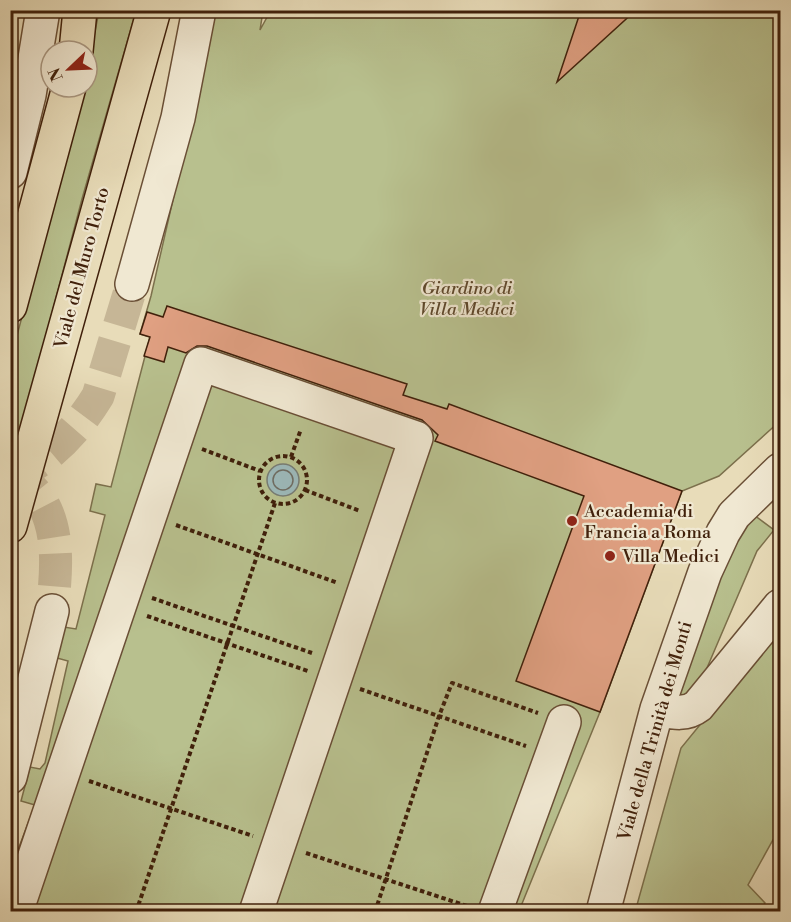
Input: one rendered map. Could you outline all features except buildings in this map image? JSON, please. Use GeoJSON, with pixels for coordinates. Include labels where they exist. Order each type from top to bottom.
{"type":"FeatureCollection","features":[{"type":"Feature","properties":{"kind":"main road"},"geometry":{"type":"LineString","coordinates":[[77,39],[80,10]]}},
{"type":"Feature","properties":{"kind":"main road","name":"Viale del Muro Torto"},"geometry":{"type":"LineString","coordinates":[[10,526],[154,10]]}},
{"type":"Feature","properties":{"kind":"main road"},"geometry":{"type":"LineString","coordinates":[[10,306],[66,99]]}},
{"type":"Feature","properties":{"kind":"street"},"geometry":{"type":"LineString","coordinates":[[10,105],[31,10]]}},
{"type":"Feature","properties":{"kind":"street"},"geometry":{"type":"LineString","coordinates":[[10,172],[29,95],[43,10]]}},
{"type":"Feature","properties":{"kind":"street"},"geometry":{"type":"LineString","coordinates":[[132,284],[178,118],[199,10]]}},
{"type":"Feature","properties":{"kind":"street"},"geometry":{"type":"LineString","coordinates":[[16,912],[201,364],[416,438],[386,521],[256,912]]}},
{"type":"Feature","properties":{"kind":"street","name":"Viale della Trinità dei Monti"},"geometry":{"type":"LineString","coordinates":[[603,912],[657,709],[682,632],[723,533],[747,500],[780,470]]}},
{"type":"Feature","properties":{"kind":"street"},"geometry":{"type":"LineString","coordinates":[[657,709],[678,713],[692,711],[698,706],[780,606]]}},
{"type":"Feature","properties":{"kind":"street"},"geometry":{"type":"LineString","coordinates":[[10,777],[52,610]]}},
{"type":"Feature","properties":{"kind":"street"},"geometry":{"type":"LineString","coordinates":[[495,912],[564,722]]}},
{"type":"Feature","properties":{"kind":"path"},"geometry":{"type":"LineString","coordinates":[[176,440],[260,471]]}},
{"type":"Feature","properties":{"kind":"path"},"geometry":{"type":"LineString","coordinates":[[276,457],[291,457],[303,467],[307,482],[305,490],[289,503],[275,502],[263,493],[259,478],[260,471],[276,457]]}},
{"type":"Feature","properties":{"kind":"path"},"geometry":{"type":"LineString","coordinates":[[305,490],[386,521]]}},
{"type":"Feature","properties":{"kind":"path"},"geometry":{"type":"LineString","coordinates":[[136,912],[275,502]]}},
{"type":"Feature","properties":{"kind":"path"},"geometry":{"type":"LineString","coordinates":[[150,516],[364,592]]}},
{"type":"Feature","properties":{"kind":"path"},"geometry":{"type":"LineString","coordinates":[[125,589],[340,662]]}},
{"type":"Feature","properties":{"kind":"path"},"geometry":{"type":"LineString","coordinates":[[375,912],[439,716],[452,683],[564,722]]}},
{"type":"Feature","properties":{"kind":"green space","name":"Giardino di Villa Medici"},"geometry":{"type":"Polygon","coordinates":[[[271,10],[780,11],[780,421],[719,476],[682,491],[600,712],[519,911],[11,911],[10,871],[35,805],[21,801],[30,767],[40,769],[45,763],[68,661],[57,658],[64,627],[76,629],[105,515],[90,511],[96,484],[111,487],[150,337],[140,334],[151,296],[216,11],[263,11],[260,30],[271,10]]]}},
{"type":"Feature","properties":{"kind":"green space"},"geometry":{"type":"Polygon","coordinates":[[[99,11],[136,11],[82,199],[11,469],[11,358],[80,99],[99,99],[99,39],[93,39],[99,11]]]}},
{"type":"Feature","properties":{"kind":"green space"},"geometry":{"type":"Polygon","coordinates":[[[750,512],[774,530],[757,551],[695,696],[683,701],[668,695],[727,543],[750,512]]]}},
{"type":"Feature","properties":{"kind":"green space"},"geometry":{"type":"Polygon","coordinates":[[[780,627],[780,827],[748,885],[765,903],[761,911],[635,912],[681,748],[780,627]]]}},
{"type":"Feature","properties":{"kind":"water"},"geometry":{"type":"Polygon","coordinates":[[[283,464],[294,469],[299,480],[294,491],[283,496],[272,491],[267,480],[272,469],[283,464]]]}},
{"type":"Feature","properties":{"kind":"tunnel"},"geometry":{"type":"LineString","coordinates":[[10,479],[37,463],[60,444],[98,396],[132,284]]}},
{"type":"Feature","properties":{"kind":"tunnel"},"geometry":{"type":"LineString","coordinates":[[10,472],[27,484],[40,499],[48,515],[55,552],[52,611]]}},
{"type":"Feature","properties":{"kind":"place","name":"Accademia di Francia a Roma"},"geometry":{"type":"Point","coordinates":[572,521]}},
{"type":"Feature","properties":{"kind":"place","name":"Villa Medici"},"geometry":{"type":"Point","coordinates":[610,556]}}]}
